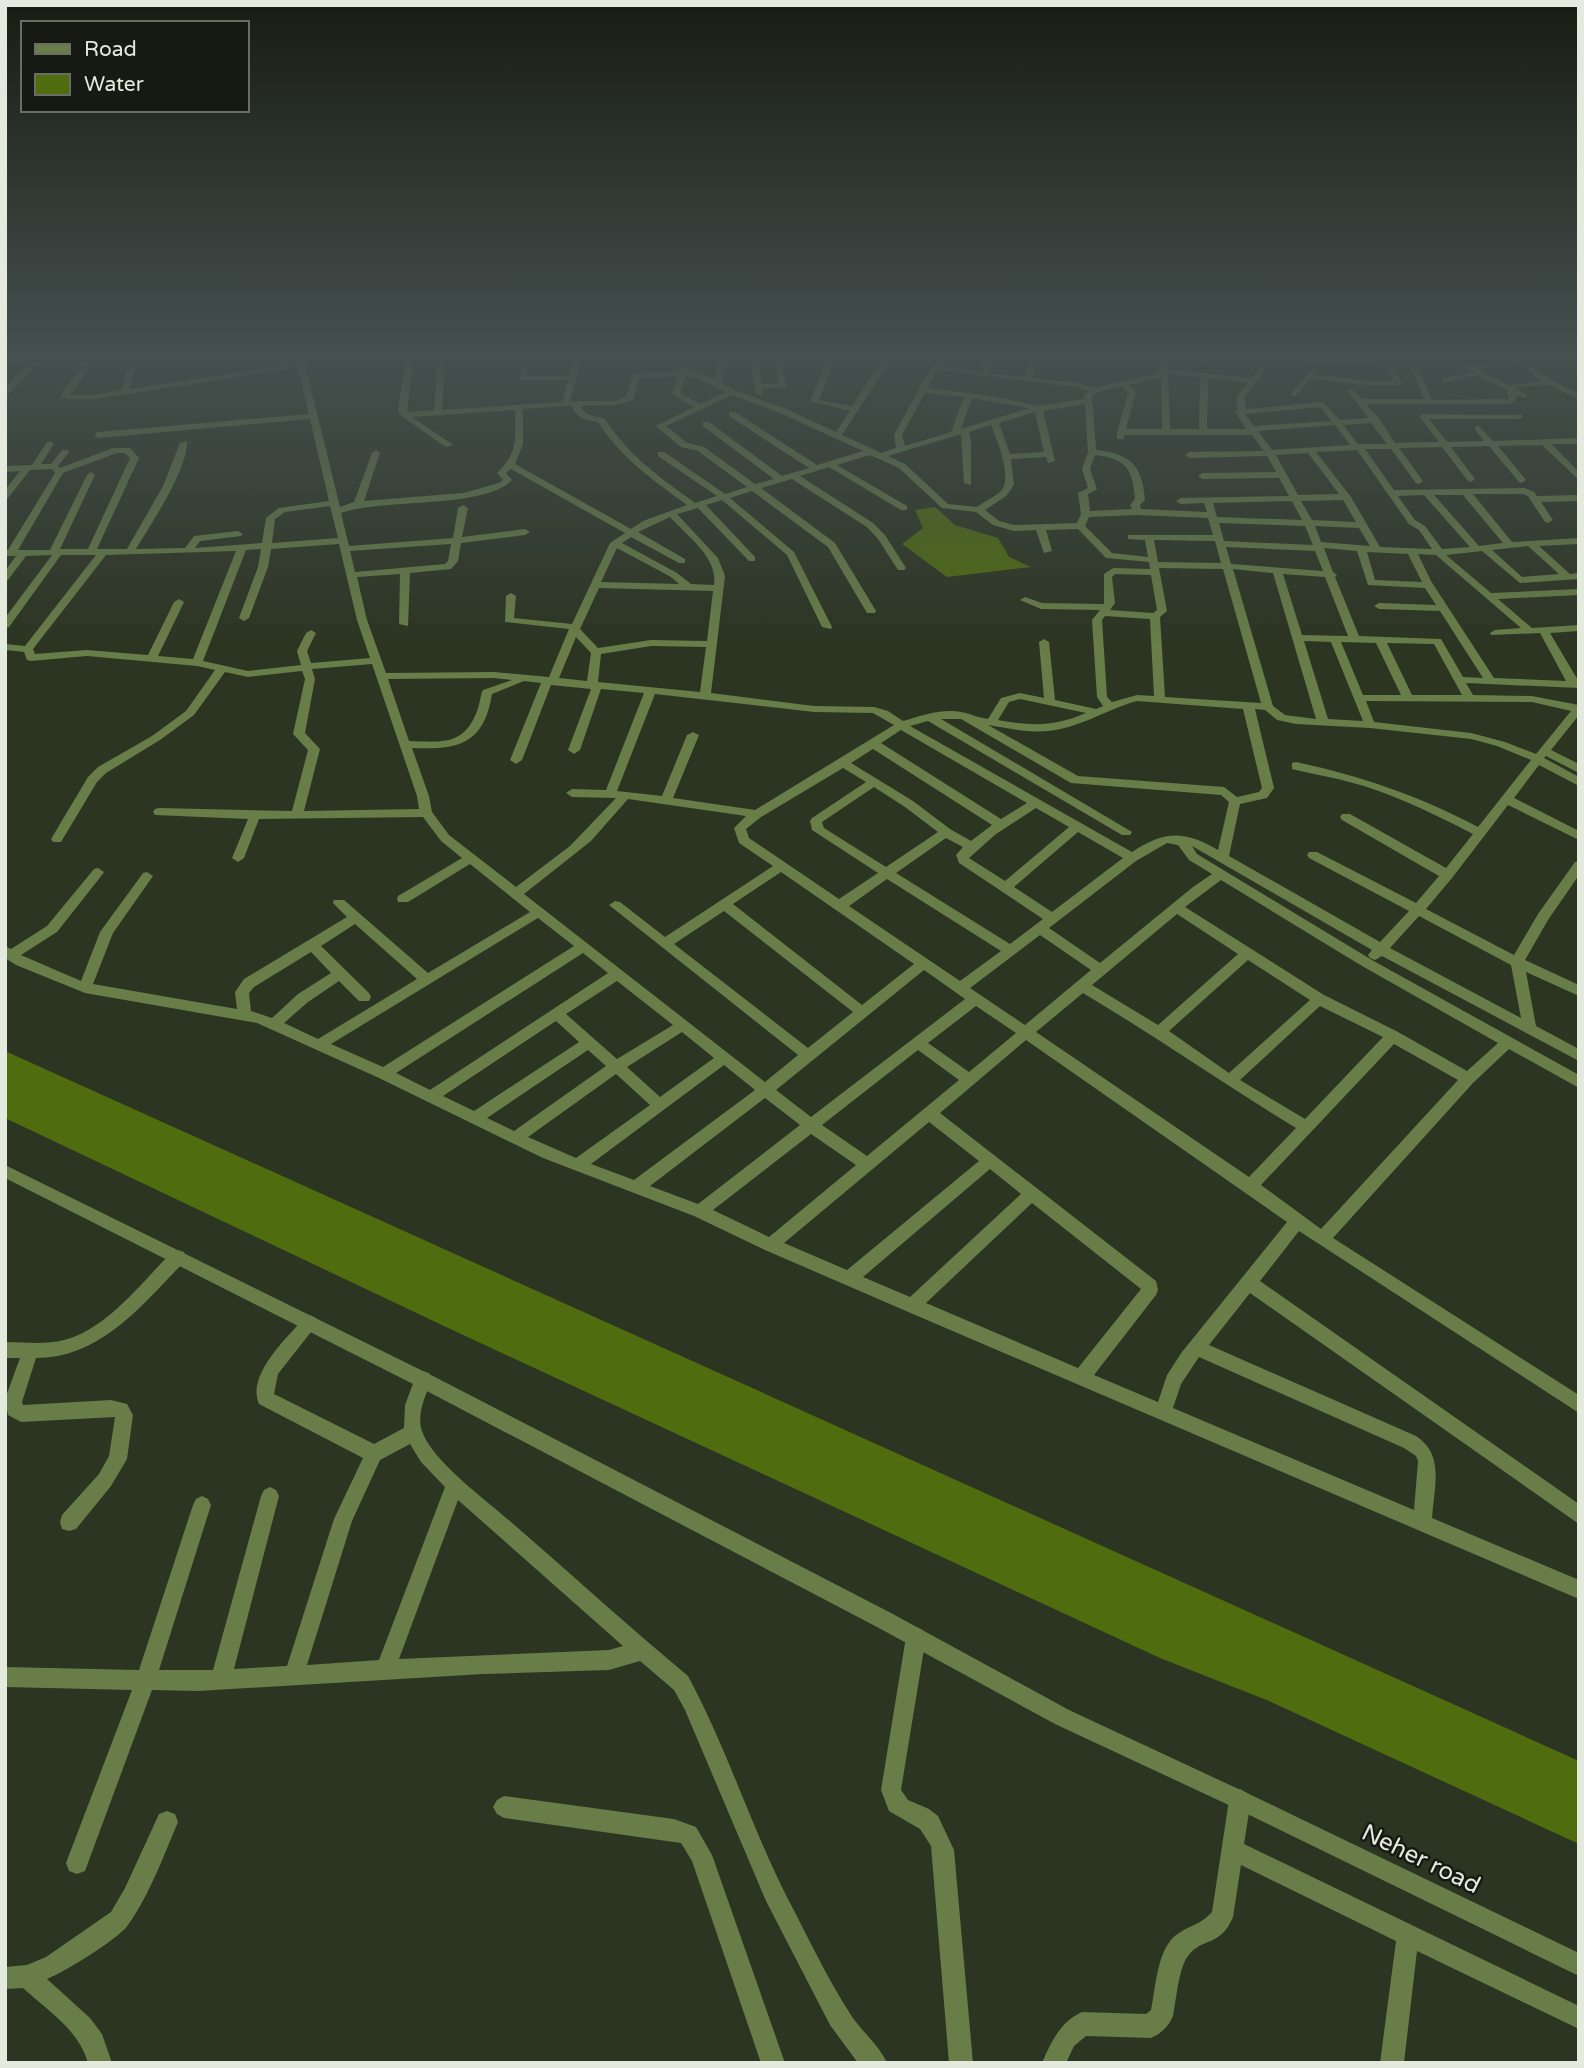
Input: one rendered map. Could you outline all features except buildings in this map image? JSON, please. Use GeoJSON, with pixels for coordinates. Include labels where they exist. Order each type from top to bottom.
{"type":"FeatureCollection","features":[{"type":"Feature","properties":{"kind":"street"},"geometry":{"type":"LineString","coordinates":[[5,496],[43,453]]}},
{"type":"Feature","properties":{"kind":"street"},"geometry":{"type":"LineString","coordinates":[[9,552],[65,453]]}},
{"type":"Feature","properties":{"kind":"street"},"geometry":{"type":"LineString","coordinates":[[5,469],[57,469],[108,453]]}},
{"type":"Feature","properties":{"kind":"street"},"geometry":{"type":"LineString","coordinates":[[91,552],[135,458],[130,453]]}},
{"type":"Feature","properties":{"kind":"street"},"geometry":{"type":"LineString","coordinates":[[130,551],[163,495],[181,453]]}},
{"type":"Feature","properties":{"kind":"street"},"geometry":{"type":"LineString","coordinates":[[321,453],[362,620],[423,796],[426,813],[445,838],[810,1125],[866,1164]]}},
{"type":"Feature","properties":{"kind":"street"},"geometry":{"type":"LineString","coordinates":[[359,505],[376,453]]}},
{"type":"Feature","properties":{"kind":"street"},"geometry":{"type":"LineString","coordinates":[[244,618],[263,567],[271,518],[276,512],[464,496],[502,485],[508,480],[501,473],[512,466],[517,453]]}},
{"type":"Feature","properties":{"kind":"street"},"geometry":{"type":"LineString","coordinates":[[625,453],[634,462],[697,505],[752,559]]}},
{"type":"Feature","properties":{"kind":"street"},"geometry":{"type":"LineString","coordinates":[[705,453],[832,545],[872,611]]}},
{"type":"Feature","properties":{"kind":"street"},"geometry":{"type":"LineString","coordinates":[[744,453],[781,480]]}},
{"type":"Feature","properties":{"kind":"street"},"geometry":{"type":"LineString","coordinates":[[792,453],[817,469]]}},
{"type":"Feature","properties":{"kind":"street"},"geometry":{"type":"LineString","coordinates":[[872,453],[911,471],[945,506],[979,510],[1014,528],[1080,526],[1109,556],[1154,566]]}},
{"type":"Feature","properties":{"kind":"street"},"geometry":{"type":"LineString","coordinates":[[516,760],[615,543],[671,513],[831,465],[883,453]]}},
{"type":"Feature","properties":{"kind":"street"},"geometry":{"type":"LineString","coordinates":[[967,453],[968,483]]}},
{"type":"Feature","properties":{"kind":"street"},"geometry":{"type":"LineString","coordinates":[[979,510],[988,501],[1007,491],[1009,486],[1005,453]]}},
{"type":"Feature","properties":{"kind":"street"},"geometry":{"type":"LineString","coordinates":[[1007,457],[1051,458],[1050,453]]}},
{"type":"Feature","properties":{"kind":"street"},"geometry":{"type":"LineString","coordinates":[[1080,526],[1086,514],[1083,493],[1093,489],[1086,469],[1092,453]]}},
{"type":"Feature","properties":{"kind":"street"},"geometry":{"type":"LineString","coordinates":[[1096,453],[1116,455],[1129,463],[1140,484],[1137,512]]}},
{"type":"Feature","properties":{"kind":"street"},"geometry":{"type":"LineString","coordinates":[[1270,453],[1309,524],[1332,575],[1356,640]]}},
{"type":"Feature","properties":{"kind":"street"},"geometry":{"type":"LineString","coordinates":[[1189,455],[1277,453]]}},
{"type":"Feature","properties":{"kind":"street"},"geometry":{"type":"LineString","coordinates":[[1312,453],[1346,497],[1377,550]]}},
{"type":"Feature","properties":{"kind":"street"},"geometry":{"type":"LineString","coordinates":[[1362,453],[1412,522],[1422,528],[1439,552],[1529,630]]}},
{"type":"Feature","properties":{"kind":"street"},"geometry":{"type":"LineString","coordinates":[[1398,453],[1419,481]]}},
{"type":"Feature","properties":{"kind":"street"},"geometry":{"type":"LineString","coordinates":[[1452,453],[1471,479]]}},
{"type":"Feature","properties":{"kind":"street"},"geometry":{"type":"LineString","coordinates":[[1498,453],[1522,480]]}},
{"type":"Feature","properties":{"kind":"street"},"geometry":{"type":"LineString","coordinates":[[1555,453],[1579,477]]}},
{"type":"Feature","properties":{"kind":"street"},"geometry":{"type":"LineString","coordinates":[[661,454],[723,497],[791,554],[827,627]]}},
{"type":"Feature","properties":{"kind":"street"},"geometry":{"type":"LineString","coordinates":[[831,465],[904,508]]}},
{"type":"Feature","properties":{"kind":"street"},"geometry":{"type":"LineString","coordinates":[[512,466],[682,561]]}},
{"type":"Feature","properties":{"kind":"street"},"geometry":{"type":"LineString","coordinates":[[5,625],[57,552],[91,475]]}},
{"type":"Feature","properties":{"kind":"street"},"geometry":{"type":"LineString","coordinates":[[1202,476],[1282,475]]}},
{"type":"Feature","properties":{"kind":"street"},"geometry":{"type":"LineString","coordinates":[[794,476],[870,525],[882,537],[901,568]]}},
{"type":"Feature","properties":{"kind":"street"},"geometry":{"type":"LineString","coordinates":[[1393,493],[1525,491],[1548,520]]}},
{"type":"Feature","properties":{"kind":"street"},"geometry":{"type":"LineString","coordinates":[[1466,492],[1510,545]]}},
{"type":"Feature","properties":{"kind":"street"},"geometry":{"type":"LineString","coordinates":[[1427,493],[1480,549],[1520,580],[1574,576]]}},
{"type":"Feature","properties":{"kind":"street"},"geometry":{"type":"LineString","coordinates":[[1181,501],[1346,497]]}},
{"type":"Feature","properties":{"kind":"street"},"geometry":{"type":"LineString","coordinates":[[1534,499],[1579,498]]}},
{"type":"Feature","properties":{"kind":"street"},"geometry":{"type":"LineString","coordinates":[[1208,501],[1268,707]]}},
{"type":"Feature","properties":{"kind":"street"},"geometry":{"type":"LineString","coordinates":[[351,575],[448,567],[453,561],[463,508]]}},
{"type":"Feature","properties":{"kind":"street"},"geometry":{"type":"LineString","coordinates":[[1086,514],[1137,512],[1309,524],[1364,525]]}},
{"type":"Feature","properties":{"kind":"street"},"geometry":{"type":"LineString","coordinates":[[671,513],[715,560],[720,576],[705,696]]}},
{"type":"Feature","properties":{"kind":"street"},"geometry":{"type":"LineString","coordinates":[[1040,526],[1047,551]]}},
{"type":"Feature","properties":{"kind":"street"},"geometry":{"type":"LineString","coordinates":[[9,552],[188,551],[457,541],[525,532]]}},
{"type":"Feature","properties":{"kind":"street"},"geometry":{"type":"LineString","coordinates":[[188,551],[194,540],[201,536],[238,534]]}},
{"type":"Feature","properties":{"kind":"street"},"geometry":{"type":"LineString","coordinates":[[1131,537],[1412,552],[1480,549],[1579,538]]}},
{"type":"Feature","properties":{"kind":"street"},"geometry":{"type":"LineString","coordinates":[[1025,600],[1041,606],[1154,616],[1162,611],[1149,538]]}},
{"type":"Feature","properties":{"kind":"street"},"geometry":{"type":"LineString","coordinates":[[615,543],[674,575],[688,587]]}},
{"type":"Feature","properties":{"kind":"street"},"geometry":{"type":"LineString","coordinates":[[1531,543],[1574,576]]}},
{"type":"Feature","properties":{"kind":"street"},"geometry":{"type":"LineString","coordinates":[[197,663],[242,548]]}},
{"type":"Feature","properties":{"kind":"street"},"geometry":{"type":"LineString","coordinates":[[1361,549],[1371,583],[1429,585]]}},
{"type":"Feature","properties":{"kind":"street"},"geometry":{"type":"LineString","coordinates":[[5,578],[24,552]]}},
{"type":"Feature","properties":{"kind":"street"},"geometry":{"type":"LineString","coordinates":[[28,649],[103,552]]}},
{"type":"Feature","properties":{"kind":"street"},"geometry":{"type":"LineString","coordinates":[[1412,552],[1429,585],[1490,680]]}},
{"type":"Feature","properties":{"kind":"street"},"geometry":{"type":"LineString","coordinates":[[1109,706],[1101,697],[1097,620],[1105,610],[1109,573],[1154,566],[1226,566],[1332,575]]}},
{"type":"Feature","properties":{"kind":"street"},"geometry":{"type":"LineString","coordinates":[[1277,569],[1322,722]]}},
{"type":"Feature","properties":{"kind":"street"},"geometry":{"type":"LineString","coordinates":[[404,624],[405,571]]}},
{"type":"Feature","properties":{"kind":"street"},"geometry":{"type":"LineString","coordinates":[[595,585],[719,588]]}},
{"type":"Feature","properties":{"kind":"street"},"geometry":{"type":"LineString","coordinates":[[1489,596],[1579,592]]}},
{"type":"Feature","properties":{"kind":"street"},"geometry":{"type":"LineString","coordinates":[[512,596],[509,620],[575,628],[596,652],[594,686],[574,750]]}},
{"type":"Feature","properties":{"kind":"street"},"geometry":{"type":"LineString","coordinates":[[152,658],[179,602]]}},
{"type":"Feature","properties":{"kind":"street"},"geometry":{"type":"LineString","coordinates":[[1380,606],[1444,608]]}},
{"type":"Feature","properties":{"kind":"street"},"geometry":{"type":"LineString","coordinates":[[1154,616],[1160,698]]}},
{"type":"Feature","properties":{"kind":"street"},"geometry":{"type":"LineString","coordinates":[[1495,633],[1579,628]]}},
{"type":"Feature","properties":{"kind":"street"},"geometry":{"type":"LineString","coordinates":[[1543,630],[1576,685]]}},
{"type":"Feature","properties":{"kind":"street"},"geometry":{"type":"LineString","coordinates":[[297,813],[314,749],[311,743],[299,734],[310,679],[302,651],[311,633]]}},
{"type":"Feature","properties":{"kind":"street"},"geometry":{"type":"LineString","coordinates":[[1298,638],[1437,641],[1469,698]]}},
{"type":"Feature","properties":{"kind":"street"},"geometry":{"type":"LineString","coordinates":[[1335,639],[1370,725]]}},
{"type":"Feature","properties":{"kind":"street"},"geometry":{"type":"LineString","coordinates":[[1380,640],[1408,698]]}},
{"type":"Feature","properties":{"kind":"street"},"geometry":{"type":"LineString","coordinates":[[1044,642],[1050,701]]}},
{"type":"Feature","properties":{"kind":"street"},"geometry":{"type":"LineString","coordinates":[[596,652],[651,643],[712,644]]}},
{"type":"Feature","properties":{"kind":"street"},"geometry":{"type":"LineString","coordinates":[[5,647],[28,649]]}},
{"type":"Feature","properties":{"kind":"street"},"geometry":{"type":"LineString","coordinates":[[28,649],[31,658],[87,653],[197,663],[248,674],[377,661]]}},
{"type":"Feature","properties":{"kind":"street"},"geometry":{"type":"LineString","coordinates":[[57,839],[92,780],[102,769],[156,738],[190,713],[223,667]]}},
{"type":"Feature","properties":{"kind":"street"},"geometry":{"type":"LineString","coordinates":[[383,676],[494,675],[814,709],[874,710],[884,713],[1132,858]]}},
{"type":"Feature","properties":{"kind":"street"},"geometry":{"type":"LineString","coordinates":[[404,744],[459,743],[470,734],[488,692],[526,679]]}},
{"type":"Feature","properties":{"kind":"street"},"geometry":{"type":"LineString","coordinates":[[1460,680],[1576,685]]}},
{"type":"Feature","properties":{"kind":"street"},"geometry":{"type":"LineString","coordinates":[[610,794],[651,691]]}},
{"type":"Feature","properties":{"kind":"street"},"geometry":{"type":"LineString","coordinates":[[991,722],[1005,700],[1020,696],[1096,712]]}},
{"type":"Feature","properties":{"kind":"street"},"geometry":{"type":"LineString","coordinates":[[1579,769],[1540,754],[1471,736],[1286,719],[1268,707],[1137,698],[1047,729],[949,714],[901,725],[757,814],[740,828],[743,840],[1250,1186],[1322,1239],[1579,1405]]}},
{"type":"Feature","properties":{"kind":"street"},"geometry":{"type":"LineString","coordinates":[[1359,698],[1532,699],[1578,708],[1448,875],[1367,963]]}},
{"type":"Feature","properties":{"kind":"street"},"geometry":{"type":"LineString","coordinates":[[1235,801],[1259,797],[1268,788],[1248,705]]}},
{"type":"Feature","properties":{"kind":"street"},"geometry":{"type":"LineString","coordinates":[[930,717],[1126,832]]}},
{"type":"Feature","properties":{"kind":"street"},"geometry":{"type":"LineString","coordinates":[[975,720],[1075,780],[1224,791],[1235,801]]}},
{"type":"Feature","properties":{"kind":"street"},"geometry":{"type":"LineString","coordinates":[[666,800],[694,735]]}},
{"type":"Feature","properties":{"kind":"street"},"geometry":{"type":"LineString","coordinates":[[872,743],[1001,825]]}},
{"type":"Feature","properties":{"kind":"street"},"geometry":{"type":"LineString","coordinates":[[1540,754],[1579,782]]}},
{"type":"Feature","properties":{"kind":"street"},"geometry":{"type":"LineString","coordinates":[[843,763],[972,847]]}},
{"type":"Feature","properties":{"kind":"street"},"geometry":{"type":"LineString","coordinates":[[1296,766],[1340,774],[1394,790],[1430,805],[1480,833]]}},
{"type":"Feature","properties":{"kind":"street"},"geometry":{"type":"LineString","coordinates":[[874,782],[815,824],[818,830],[1011,951]]}},
{"type":"Feature","properties":{"kind":"street"},"geometry":{"type":"LineString","coordinates":[[572,793],[625,795],[757,814]]}},
{"type":"Feature","properties":{"kind":"street"},"geometry":{"type":"LineString","coordinates":[[516,894],[578,849],[601,827],[625,795]]}},
{"type":"Feature","properties":{"kind":"street"},"geometry":{"type":"LineString","coordinates":[[1506,799],[1579,836]]}},
{"type":"Feature","properties":{"kind":"street"},"geometry":{"type":"LineString","coordinates":[[1223,857],[1235,801]]}},
{"type":"Feature","properties":{"kind":"street"},"geometry":{"type":"LineString","coordinates":[[1036,802],[972,847],[962,855],[962,860],[1052,918]]}},
{"type":"Feature","properties":{"kind":"street"},"geometry":{"type":"LineString","coordinates":[[159,812],[255,815],[426,813]]}},
{"type":"Feature","properties":{"kind":"street"},"geometry":{"type":"LineString","coordinates":[[237,858],[255,815]]}},
{"type":"Feature","properties":{"kind":"street"},"geometry":{"type":"LineString","coordinates":[[1346,817],[1448,875]]}},
{"type":"Feature","properties":{"kind":"street"},"geometry":{"type":"LineString","coordinates":[[1007,887],[1076,827]]}},
{"type":"Feature","properties":{"kind":"street"},"geometry":{"type":"LineString","coordinates":[[839,906],[946,832]]}},
{"type":"Feature","properties":{"kind":"street"},"geometry":{"type":"LineString","coordinates":[[960,989],[1132,858],[1157,842],[1167,839],[1197,843],[1381,949],[1579,1056]]}},
{"type":"Feature","properties":{"kind":"street"},"geometry":{"type":"LineString","coordinates":[[1182,843],[1193,857],[1367,963],[1579,1082]]}},
{"type":"Feature","properties":{"kind":"street"},"geometry":{"type":"LineString","coordinates":[[1313,855],[1517,962],[1579,991]]}},
{"type":"Feature","properties":{"kind":"street"},"geometry":{"type":"LineString","coordinates":[[403,899],[471,858]]}},
{"type":"Feature","properties":{"kind":"street"},"geometry":{"type":"LineString","coordinates":[[665,943],[782,866]]}},
{"type":"Feature","properties":{"kind":"street"},"geometry":{"type":"LineString","coordinates":[[1530,1030],[1517,962],[1543,917],[1579,866]]}},
{"type":"Feature","properties":{"kind":"street"},"geometry":{"type":"LineString","coordinates":[[8,953],[52,929],[98,872]]}},
{"type":"Feature","properties":{"kind":"street"},"geometry":{"type":"LineString","coordinates":[[771,1245],[1024,1033],[1221,874]]}},
{"type":"Feature","properties":{"kind":"street"},"geometry":{"type":"LineString","coordinates":[[85,988],[107,932],[147,876]]}},
{"type":"Feature","properties":{"kind":"street"},"geometry":{"type":"LineString","coordinates":[[339,903],[427,980]]}},
{"type":"Feature","properties":{"kind":"street"},"geometry":{"type":"LineString","coordinates":[[724,904],[862,1012]]}},
{"type":"Feature","properties":{"kind":"street"},"geometry":{"type":"LineString","coordinates":[[615,905],[808,1055]]}},
{"type":"Feature","properties":{"kind":"street"},"geometry":{"type":"LineString","coordinates":[[1177,908],[1319,999],[1393,1036],[1468,1079]]}},
{"type":"Feature","properties":{"kind":"street"},"geometry":{"type":"LineString","coordinates":[[319,1045],[540,912]]}},
{"type":"Feature","properties":{"kind":"street"},"geometry":{"type":"LineString","coordinates":[[244,1016],[242,992],[249,983],[356,918]]}},
{"type":"Feature","properties":{"kind":"street"},"geometry":{"type":"LineString","coordinates":[[1040,928],[1102,971]]}},
{"type":"Feature","properties":{"kind":"street"},"geometry":{"type":"LineString","coordinates":[[312,945],[364,997]]}},
{"type":"Feature","properties":{"kind":"street"},"geometry":{"type":"LineString","coordinates":[[384,1074],[583,947]]}},
{"type":"Feature","properties":{"kind":"street"},"geometry":{"type":"LineString","coordinates":[[8,953],[85,988],[244,1016],[274,1025],[384,1074],[515,1138],[635,1188],[701,1211],[771,1245],[912,1306],[1579,1590]]}},
{"type":"Feature","properties":{"kind":"street"},"geometry":{"type":"LineString","coordinates":[[1160,1032],[1246,954]]}},
{"type":"Feature","properties":{"kind":"street"},"geometry":{"type":"LineString","coordinates":[[635,1188],[765,1090],[923,964]]}},
{"type":"Feature","properties":{"kind":"street"},"geometry":{"type":"LineString","coordinates":[[274,1025],[303,998],[341,973]]}},
{"type":"Feature","properties":{"kind":"street"},"geometry":{"type":"LineString","coordinates":[[431,1097],[617,974]]}},
{"type":"Feature","properties":{"kind":"street"},"geometry":{"type":"LineString","coordinates":[[1084,987],[1160,1032],[1306,1127]]}},
{"type":"Feature","properties":{"kind":"street"},"geometry":{"type":"LineString","coordinates":[[701,1211],[976,998]]}},
{"type":"Feature","properties":{"kind":"street"},"geometry":{"type":"LineString","coordinates":[[1230,1080],[1319,999]]}},
{"type":"Feature","properties":{"kind":"street"},"geometry":{"type":"LineString","coordinates":[[557,1014],[660,1105]]}},
{"type":"Feature","properties":{"kind":"street"},"geometry":{"type":"LineString","coordinates":[[515,1138],[617,1066],[683,1025]]}},
{"type":"Feature","properties":{"kind":"street"},"geometry":{"type":"LineString","coordinates":[[1250,1186],[1393,1036]]}},
{"type":"Feature","properties":{"kind":"street"},"geometry":{"type":"LineString","coordinates":[[475,1118],[589,1042]]}},
{"type":"Feature","properties":{"kind":"street"},"geometry":{"type":"LineString","coordinates":[[918,1043],[969,1080]]}},
{"type":"Feature","properties":{"kind":"street"},"geometry":{"type":"LineString","coordinates":[[1322,1239],[1468,1079],[1507,1043]]}},
{"type":"Feature","properties":{"kind":"street"},"geometry":{"type":"LineString","coordinates":[[578,1165],[724,1058]]}},
{"type":"Feature","properties":{"kind":"street"},"geometry":{"type":"LineString","coordinates":[[929,1113],[1150,1286],[1150,1290],[1081,1378]]}},
{"type":"Feature","properties":{"kind":"street"},"geometry":{"type":"LineString","coordinates":[[849,1278],[989,1161]]}},
{"type":"Feature","properties":{"kind":"street","name":"Neher road"},"geometry":{"type":"LineString","coordinates":[[5,1171],[423,1380],[916,1637],[1062,1717],[1240,1800],[1579,1965]]}},
{"type":"Feature","properties":{"kind":"street"},"geometry":{"type":"LineString","coordinates":[[912,1306],[1031,1194]]}},
{"type":"Feature","properties":{"kind":"street"},"geometry":{"type":"LineString","coordinates":[[1163,1413],[1173,1381],[1196,1348],[1298,1222]]}},
{"type":"Feature","properties":{"kind":"street"},"geometry":{"type":"LineString","coordinates":[[5,1350],[64,1348],[97,1331],[113,1320],[178,1257]]}},
{"type":"Feature","properties":{"kind":"street"},"geometry":{"type":"LineString","coordinates":[[1249,1283],[1579,1515]]}},
{"type":"Feature","properties":{"kind":"street"},"geometry":{"type":"LineString","coordinates":[[310,1323],[270,1371],[265,1398],[373,1454]]}},
{"type":"Feature","properties":{"kind":"street"},"geometry":{"type":"LineString","coordinates":[[1196,1348],[1410,1442],[1422,1450],[1427,1460],[1422,1523]]}},
{"type":"Feature","properties":{"kind":"street"},"geometry":{"type":"LineString","coordinates":[[31,1349],[13,1402],[14,1409],[21,1414],[111,1408],[121,1410],[124,1415],[118,1459],[105,1480],[69,1522]]}},
{"type":"Feature","properties":{"kind":"street"},"geometry":{"type":"LineString","coordinates":[[423,1380],[411,1414],[413,1432],[423,1451],[455,1484],[681,1683],[695,1705],[754,1851],[801,1947],[839,2021],[859,2049],[875,2063]]}},
{"type":"Feature","properties":{"kind":"street"},"geometry":{"type":"LineString","coordinates":[[294,1675],[343,1520],[373,1454],[413,1432]]}},
{"type":"Feature","properties":{"kind":"street"},"geometry":{"type":"LineString","coordinates":[[385,1670],[455,1484]]}},
{"type":"Feature","properties":{"kind":"street"},"geometry":{"type":"LineString","coordinates":[[220,1679],[270,1496]]}},
{"type":"Feature","properties":{"kind":"street"},"geometry":{"type":"LineString","coordinates":[[77,1863],[146,1680],[202,1505]]}},
{"type":"Feature","properties":{"kind":"street"},"geometry":{"type":"LineString","coordinates":[[916,1637],[891,1790],[894,1802],[900,1808],[927,1820],[943,1850],[961,2063]]}},
{"type":"Feature","properties":{"kind":"street"},"geometry":{"type":"LineString","coordinates":[[5,1677],[220,1679],[610,1660],[642,1651]]}},
{"type":"Feature","properties":{"kind":"street"},"geometry":{"type":"LineString","coordinates":[[1054,2063],[1066,2038],[1082,2024],[1151,2026],[1161,2016],[1175,1953],[1186,1941],[1210,1931],[1222,1917],[1240,1800]]}},
{"type":"Feature","properties":{"kind":"street"},"geometry":{"type":"LineString","coordinates":[[504,1807],[674,1830],[688,1835],[701,1855],[773,2063]]}},
{"type":"Feature","properties":{"kind":"street"},"geometry":{"type":"LineString","coordinates":[[16,1977],[54,1965],[119,1920],[167,1822]]}},
{"type":"Feature","properties":{"kind":"street"},"geometry":{"type":"LineString","coordinates":[[1232,1849],[1579,2018]]}},
{"type":"Feature","properties":{"kind":"street"},"geometry":{"type":"LineString","coordinates":[[1392,2063],[1408,1934]]}},
{"type":"Feature","properties":{"kind":"street"},"geometry":{"type":"LineString","coordinates":[[16,1977],[82,2026],[94,2042],[100,2063]]}},
{"type":"Feature","properties":{"kind":"water"},"geometry":{"type":"Polygon","coordinates":[[[935,507],[955,525],[998,538],[1009,557],[1031,567],[947,577],[902,544],[923,528],[915,510],[935,507]]]}},
{"type":"Feature","properties":{"kind":"water"},"geometry":{"type":"Polygon","coordinates":[[[5,1051],[1579,1761],[1579,1844],[1269,1701],[1160,1658],[446,1327],[5,1118],[5,1051]]]}}]}
